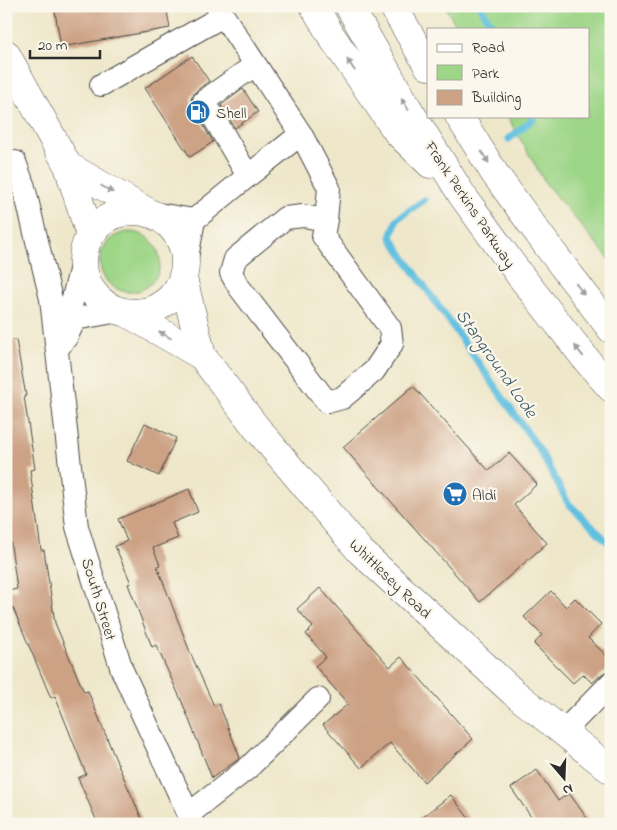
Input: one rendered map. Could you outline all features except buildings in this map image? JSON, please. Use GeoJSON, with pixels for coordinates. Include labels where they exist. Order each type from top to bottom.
{"type":"FeatureCollection","features":[{"type":"Feature","properties":{"kind":"main road"},"geometry":{"type":"LineString","coordinates":[[314,6],[332,37],[398,133],[462,195]]}},
{"type":"Feature","properties":{"kind":"main road","name":"Frank Perkins Parkway"},"geometry":{"type":"LineString","coordinates":[[349,6],[408,110],[462,195],[519,274],[611,388]]}},
{"type":"Feature","properties":{"kind":"main road"},"geometry":{"type":"LineString","coordinates":[[393,6],[427,64]]}},
{"type":"Feature","properties":{"kind":"main road"},"geometry":{"type":"LineString","coordinates":[[6,54],[68,166],[90,235]]}},
{"type":"Feature","properties":{"kind":"main road"},"geometry":{"type":"LineString","coordinates":[[460,118],[548,248],[611,329]]}},
{"type":"Feature","properties":{"kind":"main road"},"geometry":{"type":"LineString","coordinates":[[68,166],[167,222],[178,235],[184,252],[184,274],[174,294],[161,306],[145,312],[123,312],[105,304],[93,293],[85,279],[82,263],[84,248],[90,235],[100,222],[114,214],[130,210],[149,212]]}},
{"type":"Feature","properties":{"kind":"main road","name":"Whittlesey Road"},"geometry":{"type":"LineString","coordinates":[[184,274],[202,356]]}},
{"type":"Feature","properties":{"kind":"main road","name":"Whittlesey Road"},"geometry":{"type":"LineString","coordinates":[[123,312],[202,356],[255,426],[360,551],[513,692],[611,770]]}},
{"type":"Feature","properties":{"kind":"street"},"geometry":{"type":"LineString","coordinates":[[100,85],[220,11],[301,134],[329,188],[326,220],[323,236],[390,328],[392,344],[374,371],[342,398],[327,402],[239,287],[231,273],[235,259],[285,218],[303,216],[326,220]]}},
{"type":"Feature","properties":{"kind":"street"},"geometry":{"type":"LineString","coordinates":[[248,176],[204,101],[255,65]]}},
{"type":"Feature","properties":{"kind":"street"},"geometry":{"type":"LineString","coordinates":[[184,274],[194,220],[301,134]]}},
{"type":"Feature","properties":{"kind":"street"},"geometry":{"type":"LineString","coordinates":[[14,162],[32,186],[51,299],[57,360]]}},
{"type":"Feature","properties":{"kind":"street"},"geometry":{"type":"LineString","coordinates":[[149,212],[194,220]]}},
{"type":"Feature","properties":{"kind":"street","name":"South Street"},"geometry":{"type":"LineString","coordinates":[[82,263],[57,360],[77,527],[122,670],[191,819]]}},
{"type":"Feature","properties":{"kind":"street"},"geometry":{"type":"LineString","coordinates":[[57,360],[75,319],[123,312]]}},
{"type":"Feature","properties":{"kind":"street"},"geometry":{"type":"LineString","coordinates":[[563,732],[611,683]]}},
{"type":"Feature","properties":{"kind":"street"},"geometry":{"type":"LineString","coordinates":[[191,819],[248,768],[318,699]]}},
{"type":"Feature","properties":{"kind":"green space"},"geometry":{"type":"Polygon","coordinates":[[[445,6],[611,6],[611,261],[546,184],[508,118],[590,118],[590,28],[457,28],[445,6]]]}},
{"type":"Feature","properties":{"kind":"green space"},"geometry":{"type":"Polygon","coordinates":[[[130,232],[147,237],[155,245],[160,262],[155,279],[147,287],[130,292],[113,287],[105,279],[100,262],[105,245],[113,237],[130,232]]]}},
{"type":"Feature","properties":{"kind":"waterway","name":"Stanground Lode"},"geometry":{"type":"LineString","coordinates":[[480,6],[493,28]]}},
{"type":"Feature","properties":{"kind":"waterway","name":"Stanground Lode"},"geometry":{"type":"LineString","coordinates":[[509,139],[534,118]]}},
{"type":"Feature","properties":{"kind":"waterway","name":"Stanground Lode"},"geometry":{"type":"LineString","coordinates":[[424,200],[397,219],[391,237],[539,449],[568,503],[611,545]]}},
{"type":"Feature","properties":{"kind":"place","name":"Shell"},"geometry":{"type":"Point","coordinates":[198,112]}},
{"type":"Feature","properties":{"kind":"place","name":"Aldi"},"geometry":{"type":"Point","coordinates":[455,494]}}]}
